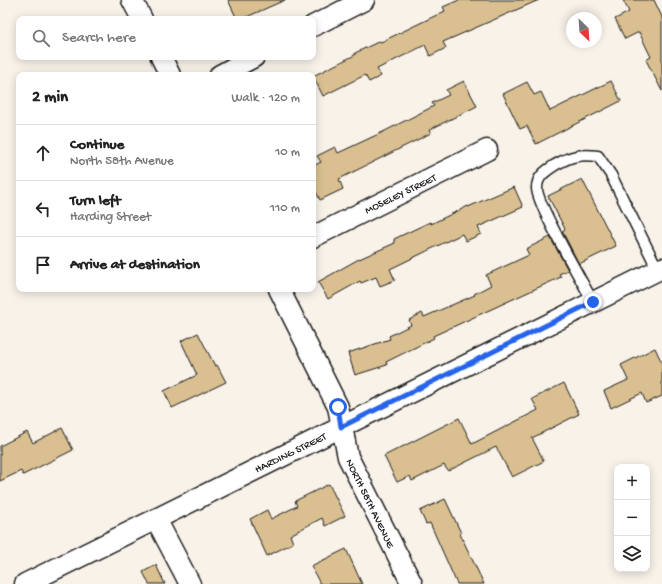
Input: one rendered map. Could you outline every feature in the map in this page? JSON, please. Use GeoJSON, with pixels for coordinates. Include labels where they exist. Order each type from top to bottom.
{"type":"FeatureCollection","features":[{"type":"Feature","properties":{"kind":"street"},"geometry":{"type":"LineString","coordinates":[[132,0],[140,16]]}},
{"type":"Feature","properties":{"kind":"street"},"geometry":{"type":"LineString","coordinates":[[316,24],[364,0]]}},
{"type":"Feature","properties":{"kind":"street"},"geometry":{"type":"LineString","coordinates":[[162,60],[168,72]]}},
{"type":"Feature","properties":{"kind":"street"},"geometry":{"type":"LineString","coordinates":[[226,72],[248,60]]}},
{"type":"Feature","properties":{"kind":"street","name":"MOSELEY STREET"},"geometry":{"type":"LineString","coordinates":[[316,236],[487,150]]}},
{"type":"Feature","properties":{"kind":"street","name":"HARDING STREET"},"geometry":{"type":"LineString","coordinates":[[25,584],[660,269]]}},
{"type":"Feature","properties":{"kind":"street","name":"NORTH 58TH AVENUE"},"geometry":{"type":"LineString","coordinates":[[280,292],[338,407],[348,457],[412,584]]}},
{"type":"Feature","properties":{"kind":"street"},"geometry":{"type":"LineString","coordinates":[[156,519],[190,584]]}},
{"type":"Feature","properties":{"kind":"lane"},"geometry":{"type":"LineString","coordinates":[[593,302],[544,210],[536,189],[538,180],[545,171],[560,162],[580,154],[598,156],[611,175],[660,269]]}},
{"type":"Feature","properties":{"kind":"building"},"geometry":{"type":"Polygon","coordinates":[[[228,0],[285,0],[249,16],[236,16],[228,0]]]}},
{"type":"Feature","properties":{"kind":"building"},"geometry":{"type":"Polygon","coordinates":[[[459,0],[539,0],[443,42],[446,48],[430,56],[425,45],[377,69],[381,76],[369,82],[365,75],[323,96],[316,82],[316,74],[355,55],[355,53],[445,11],[443,7],[459,0]]]}},
{"type":"Feature","properties":{"kind":"building"},"geometry":{"type":"Polygon","coordinates":[[[623,0],[654,0],[662,17],[662,91],[646,60],[651,57],[639,32],[625,39],[615,19],[629,12],[623,0]]]}},
{"type":"Feature","properties":{"kind":"building"},"geometry":{"type":"Polygon","coordinates":[[[464,81],[477,106],[429,130],[431,133],[339,179],[343,189],[320,200],[316,192],[316,164],[321,162],[317,156],[335,147],[338,153],[434,106],[432,103],[449,95],[446,90],[464,81]]]}},
{"type":"Feature","properties":{"kind":"building"},"geometry":{"type":"Polygon","coordinates":[[[611,81],[621,101],[536,144],[527,126],[520,129],[503,94],[527,82],[534,95],[541,92],[550,111],[611,81]]]}},
{"type":"Feature","properties":{"kind":"building"},"geometry":{"type":"Polygon","coordinates":[[[582,179],[616,246],[579,264],[562,231],[565,229],[548,196],[582,179]]]}},
{"type":"Feature","properties":{"kind":"building"},"geometry":{"type":"Polygon","coordinates":[[[514,187],[523,207],[478,227],[481,234],[466,241],[462,234],[390,269],[395,280],[380,286],[376,277],[361,283],[360,281],[328,299],[318,282],[357,260],[395,243],[394,239],[430,222],[431,224],[468,206],[514,187]]]}},
{"type":"Feature","properties":{"kind":"building"},"geometry":{"type":"Polygon","coordinates":[[[550,237],[568,270],[559,274],[561,277],[433,336],[434,338],[386,362],[387,365],[355,375],[348,353],[390,339],[389,336],[411,325],[409,320],[422,313],[424,317],[475,295],[474,294],[491,285],[486,275],[529,255],[526,249],[550,237]]]}},
{"type":"Feature","properties":{"kind":"building"},"geometry":{"type":"Polygon","coordinates":[[[198,333],[215,366],[217,365],[226,382],[172,408],[164,391],[197,375],[181,341],[198,333]]]}},
{"type":"Feature","properties":{"kind":"building"},"geometry":{"type":"Polygon","coordinates":[[[655,348],[662,363],[662,396],[646,403],[642,393],[611,408],[604,391],[628,380],[621,365],[655,348]]]}},
{"type":"Feature","properties":{"kind":"building"},"geometry":{"type":"Polygon","coordinates":[[[564,383],[579,414],[532,438],[544,461],[512,477],[496,447],[448,471],[444,465],[412,481],[410,476],[397,482],[384,456],[459,418],[472,444],[538,410],[532,399],[564,383]]]}},
{"type":"Feature","properties":{"kind":"building"},"geometry":{"type":"Polygon","coordinates":[[[62,428],[73,450],[23,475],[21,471],[0,481],[0,446],[27,432],[33,443],[62,428]]]}},
{"type":"Feature","properties":{"kind":"building"},"geometry":{"type":"Polygon","coordinates":[[[329,484],[345,516],[325,526],[322,518],[290,535],[293,543],[267,556],[250,519],[267,510],[271,519],[297,506],[295,501],[329,484]]]}},
{"type":"Feature","properties":{"kind":"building"},"geometry":{"type":"Polygon","coordinates":[[[445,499],[484,584],[457,584],[430,523],[426,524],[420,511],[445,499]]]}},
{"type":"Feature","properties":{"kind":"building"},"geometry":{"type":"Polygon","coordinates":[[[346,549],[362,584],[320,584],[311,566],[346,549]]]}},
{"type":"Feature","properties":{"kind":"building"},"geometry":{"type":"Polygon","coordinates":[[[156,565],[165,584],[149,584],[143,572],[156,565]]]}},
{"type":"Feature","properties":{"kind":"route"},"geometry":{"type":"LineString","coordinates":[[338,407],[341,427],[593,302]]}}]}
